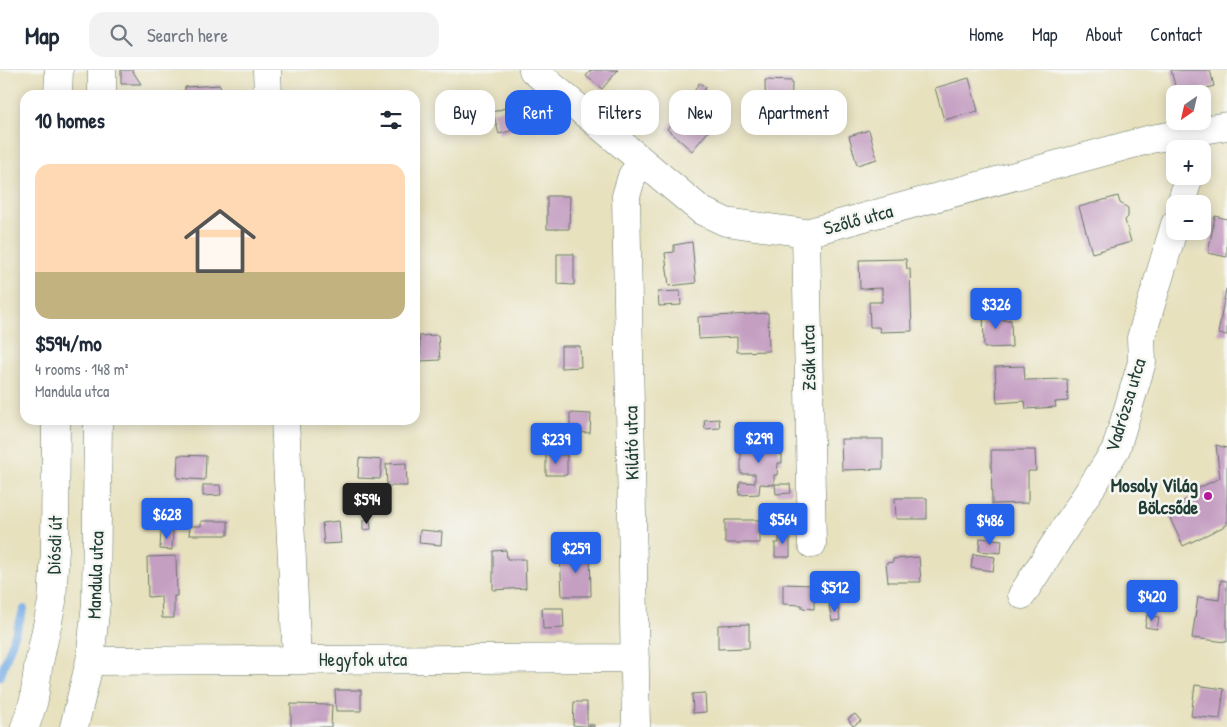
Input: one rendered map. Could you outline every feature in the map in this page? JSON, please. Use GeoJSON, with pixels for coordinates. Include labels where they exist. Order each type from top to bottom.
{"type":"FeatureCollection","features":[{"type":"Feature","properties":{"kind":"street"},"geometry":{"type":"LineString","coordinates":[[58,90],[59,70]]}},
{"type":"Feature","properties":{"kind":"street"},"geometry":{"type":"LineString","coordinates":[[102,70],[102,90]]}},
{"type":"Feature","properties":{"kind":"street"},"geometry":{"type":"LineString","coordinates":[[267,70],[268,90]]}},
{"type":"Feature","properties":{"kind":"street","name":"Szőlő utca"},"geometry":{"type":"LineString","coordinates":[[533,70],[702,211],[726,222],[806,233],[1151,139],[1209,135]]}},
{"type":"Feature","properties":{"kind":"street","name":"Kilátó utca"},"geometry":{"type":"LineString","coordinates":[[636,727],[626,196],[632,176],[642,162]]}},
{"type":"Feature","properties":{"kind":"street","name":"Zsák utca"},"geometry":{"type":"LineString","coordinates":[[806,233],[812,544]]}},
{"type":"Feature","properties":{"kind":"street","name":"Vadrózsa utca"},"geometry":{"type":"LineString","coordinates":[[1022,596],[1116,449],[1142,362],[1141,338],[1170,240]]}},
{"type":"Feature","properties":{"kind":"street","name":"Diósdi út"},"geometry":{"type":"LineString","coordinates":[[25,727],[34,700],[38,668],[52,602],[55,550],[56,425]]}},
{"type":"Feature","properties":{"kind":"street","name":"Mandula utca"},"geometry":{"type":"LineString","coordinates":[[74,727],[90,661],[96,604],[98,425]]}},
{"type":"Feature","properties":{"kind":"street"},"geometry":{"type":"LineString","coordinates":[[285,425],[298,660]]}},
{"type":"Feature","properties":{"kind":"street","name":"Hegyfok utca"},"geometry":{"type":"LineString","coordinates":[[90,661],[635,658]]}},
{"type":"Feature","properties":{"kind":"street","name":"Diósdi út"},"geometry":{"type":"LineString","coordinates":[[6,727],[38,668]]}},
{"type":"Feature","properties":{"kind":"building"},"geometry":{"type":"Polygon","coordinates":[[[121,70],[132,70],[141,84],[121,84],[121,70]]]}},
{"type":"Feature","properties":{"kind":"building"},"geometry":{"type":"Polygon","coordinates":[[[591,70],[618,70],[602,89],[586,76],[591,70]]]}},
{"type":"Feature","properties":{"kind":"building"},"geometry":{"type":"Polygon","coordinates":[[[1171,70],[1210,70],[1214,86],[1211,87],[1211,85],[1175,85],[1171,70]]]}},
{"type":"Feature","properties":{"kind":"building"},"geometry":{"type":"Polygon","coordinates":[[[969,78],[978,111],[944,120],[935,88],[969,78]]]}},
{"type":"Feature","properties":{"kind":"building"},"geometry":{"type":"Polygon","coordinates":[[[765,80],[792,81],[792,90],[765,90],[765,80]]]}},
{"type":"Feature","properties":{"kind":"building"},"geometry":{"type":"Polygon","coordinates":[[[699,83],[706,87],[704,90],[695,90],[699,83]]]}},
{"type":"Feature","properties":{"kind":"building"},"geometry":{"type":"Polygon","coordinates":[[[220,85],[220,90],[185,90],[185,87],[220,85]]]}},
{"type":"Feature","properties":{"kind":"building"},"geometry":{"type":"Polygon","coordinates":[[[505,108],[505,132],[499,134],[495,111],[505,108]]]}},
{"type":"Feature","properties":{"kind":"building"},"geometry":{"type":"Polygon","coordinates":[[[869,130],[877,159],[857,165],[849,136],[869,130]]]}},
{"type":"Feature","properties":{"kind":"building"},"geometry":{"type":"Polygon","coordinates":[[[674,135],[705,135],[692,151],[674,135]]]}},
{"type":"Feature","properties":{"kind":"building"},"geometry":{"type":"Polygon","coordinates":[[[547,196],[570,196],[569,229],[547,229],[547,196]]]}},
{"type":"Feature","properties":{"kind":"building"},"geometry":{"type":"Polygon","coordinates":[[[1118,196],[1120,203],[1128,208],[1128,217],[1125,220],[1131,242],[1092,253],[1079,207],[1118,196]]]}},
{"type":"Feature","properties":{"kind":"building"},"geometry":{"type":"Polygon","coordinates":[[[1215,216],[1227,219],[1227,257],[1208,253],[1215,216]]]}},
{"type":"Feature","properties":{"kind":"building"},"geometry":{"type":"Polygon","coordinates":[[[692,242],[696,283],[669,286],[665,253],[674,252],[674,245],[692,242]]]}},
{"type":"Feature","properties":{"kind":"building"},"geometry":{"type":"Polygon","coordinates":[[[557,254],[574,254],[574,285],[557,284],[557,254]]]}},
{"type":"Feature","properties":{"kind":"building"},"geometry":{"type":"Polygon","coordinates":[[[906,259],[907,269],[910,269],[912,331],[880,332],[879,327],[870,327],[869,302],[882,302],[882,288],[860,289],[859,260],[906,259]]]}},
{"type":"Feature","properties":{"kind":"building"},"geometry":{"type":"Polygon","coordinates":[[[1227,289],[1227,335],[1218,334],[1227,289]]]}},
{"type":"Feature","properties":{"kind":"building"},"geometry":{"type":"Polygon","coordinates":[[[680,291],[681,305],[659,306],[658,292],[680,291]]]}},
{"type":"Feature","properties":{"kind":"building"},"geometry":{"type":"Polygon","coordinates":[[[999,308],[999,320],[1011,320],[1012,347],[984,348],[983,309],[999,308]]]}},
{"type":"Feature","properties":{"kind":"building"},"geometry":{"type":"Polygon","coordinates":[[[768,313],[769,351],[737,352],[737,337],[699,339],[698,317],[768,313]]]}},
{"type":"Feature","properties":{"kind":"building"},"geometry":{"type":"Polygon","coordinates":[[[438,335],[440,360],[421,361],[420,336],[438,335]]]}},
{"type":"Feature","properties":{"kind":"building"},"geometry":{"type":"Polygon","coordinates":[[[561,346],[580,346],[581,367],[561,368],[561,346]]]}},
{"type":"Feature","properties":{"kind":"building"},"geometry":{"type":"Polygon","coordinates":[[[1024,366],[1025,380],[1067,379],[1068,401],[1055,402],[1056,407],[1026,409],[1025,401],[997,403],[995,367],[1024,366]]]}},
{"type":"Feature","properties":{"kind":"building"},"geometry":{"type":"Polygon","coordinates":[[[570,413],[591,414],[590,433],[570,432],[570,413]]]}},
{"type":"Feature","properties":{"kind":"building"},"geometry":{"type":"Polygon","coordinates":[[[719,419],[720,428],[705,429],[704,420],[719,419]]]}},
{"type":"Feature","properties":{"kind":"building"},"geometry":{"type":"Polygon","coordinates":[[[841,439],[883,439],[883,469],[842,470],[841,439]]]}},
{"type":"Feature","properties":{"kind":"building"},"geometry":{"type":"Polygon","coordinates":[[[741,440],[778,440],[778,454],[782,454],[782,463],[778,463],[777,475],[774,475],[774,485],[760,484],[759,494],[739,495],[740,482],[755,483],[755,474],[741,474],[741,440]]]}},
{"type":"Feature","properties":{"kind":"building","name":"Mosoly Világ Bölcsőde"},"geometry":{"type":"Polygon","coordinates":[[[1216,445],[1227,448],[1227,525],[1183,546],[1166,510],[1190,498],[1188,493],[1220,478],[1216,445]]]}},
{"type":"Feature","properties":{"kind":"building"},"geometry":{"type":"Polygon","coordinates":[[[991,450],[1035,450],[1036,471],[1028,471],[1028,503],[992,504],[991,450]]]}},
{"type":"Feature","properties":{"kind":"building"},"geometry":{"type":"Polygon","coordinates":[[[178,455],[206,456],[205,480],[177,478],[178,455]]]}},
{"type":"Feature","properties":{"kind":"building"},"geometry":{"type":"Polygon","coordinates":[[[546,455],[567,455],[567,475],[546,475],[546,455]]]}},
{"type":"Feature","properties":{"kind":"building"},"geometry":{"type":"Polygon","coordinates":[[[359,458],[382,460],[380,479],[358,478],[359,458]]]}},
{"type":"Feature","properties":{"kind":"building"},"geometry":{"type":"Polygon","coordinates":[[[406,463],[407,486],[387,486],[386,464],[406,463]]]}},
{"type":"Feature","properties":{"kind":"building"},"geometry":{"type":"Polygon","coordinates":[[[775,484],[790,484],[791,493],[776,494],[775,484]]]}},
{"type":"Feature","properties":{"kind":"building"},"geometry":{"type":"Polygon","coordinates":[[[203,485],[220,485],[221,495],[203,496],[203,485]]]}},
{"type":"Feature","properties":{"kind":"building"},"geometry":{"type":"Polygon","coordinates":[[[895,498],[927,498],[927,519],[896,519],[895,498]]]}},
{"type":"Feature","properties":{"kind":"building"},"geometry":{"type":"Polygon","coordinates":[[[363,520],[370,520],[371,529],[363,530],[363,520]]]}},
{"type":"Feature","properties":{"kind":"building"},"geometry":{"type":"Polygon","coordinates":[[[725,520],[760,520],[760,543],[725,543],[725,520]]]}},
{"type":"Feature","properties":{"kind":"building"},"geometry":{"type":"Polygon","coordinates":[[[201,521],[228,521],[228,535],[189,535],[190,526],[201,526],[201,521]]]}},
{"type":"Feature","properties":{"kind":"building"},"geometry":{"type":"Polygon","coordinates":[[[339,521],[341,543],[324,544],[322,523],[339,521]]]}},
{"type":"Feature","properties":{"kind":"building"},"geometry":{"type":"Polygon","coordinates":[[[420,530],[442,532],[441,545],[419,543],[420,530]]]}},
{"type":"Feature","properties":{"kind":"building"},"geometry":{"type":"Polygon","coordinates":[[[161,531],[173,531],[172,550],[160,549],[161,531]]]}},
{"type":"Feature","properties":{"kind":"building"},"geometry":{"type":"Polygon","coordinates":[[[779,532],[790,532],[790,557],[775,557],[775,543],[779,543],[779,532]]]}},
{"type":"Feature","properties":{"kind":"building"},"geometry":{"type":"Polygon","coordinates":[[[980,538],[1002,540],[1001,553],[979,551],[980,538]]]}},
{"type":"Feature","properties":{"kind":"building"},"geometry":{"type":"Polygon","coordinates":[[[506,550],[507,559],[525,559],[526,588],[493,590],[493,551],[506,550]]]}},
{"type":"Feature","properties":{"kind":"building"},"geometry":{"type":"Polygon","coordinates":[[[590,551],[591,596],[562,596],[560,552],[590,551]]]}},
{"type":"Feature","properties":{"kind":"building"},"geometry":{"type":"Polygon","coordinates":[[[973,554],[995,557],[993,571],[971,568],[973,554]]]}},
{"type":"Feature","properties":{"kind":"building"},"geometry":{"type":"Polygon","coordinates":[[[176,556],[177,596],[174,596],[174,618],[162,618],[161,596],[148,597],[147,557],[176,556]]]}},
{"type":"Feature","properties":{"kind":"building"},"geometry":{"type":"Polygon","coordinates":[[[919,557],[921,582],[888,582],[886,563],[893,562],[893,559],[919,557]]]}},
{"type":"Feature","properties":{"kind":"building"},"geometry":{"type":"Polygon","coordinates":[[[1221,580],[1227,581],[1227,642],[1192,638],[1198,597],[1219,600],[1221,580]]]}},
{"type":"Feature","properties":{"kind":"building"},"geometry":{"type":"Polygon","coordinates":[[[783,584],[814,585],[814,609],[802,608],[802,605],[783,604],[783,584]]]}},
{"type":"Feature","properties":{"kind":"building"},"geometry":{"type":"Polygon","coordinates":[[[838,604],[840,620],[832,621],[829,606],[838,604]]]}},
{"type":"Feature","properties":{"kind":"building"},"geometry":{"type":"Polygon","coordinates":[[[542,608],[563,608],[564,628],[543,629],[542,608]]]}},
{"type":"Feature","properties":{"kind":"building"},"geometry":{"type":"Polygon","coordinates":[[[1147,615],[1159,617],[1157,629],[1145,627],[1147,615]]]}},
{"type":"Feature","properties":{"kind":"building"},"geometry":{"type":"Polygon","coordinates":[[[749,624],[749,648],[718,649],[718,625],[749,624]]]}},
{"type":"Feature","properties":{"kind":"building"},"geometry":{"type":"Polygon","coordinates":[[[1195,685],[1224,689],[1220,719],[1191,716],[1195,685]]]}},
{"type":"Feature","properties":{"kind":"building"},"geometry":{"type":"Polygon","coordinates":[[[335,690],[361,690],[361,711],[336,711],[335,690]]]}},
{"type":"Feature","properties":{"kind":"building"},"geometry":{"type":"Polygon","coordinates":[[[705,693],[706,712],[693,713],[692,694],[705,693]]]}},
{"type":"Feature","properties":{"kind":"building"},"geometry":{"type":"Polygon","coordinates":[[[574,702],[587,702],[587,725],[594,725],[594,727],[573,725],[574,702]]]}},
{"type":"Feature","properties":{"kind":"building"},"geometry":{"type":"Polygon","coordinates":[[[291,704],[332,705],[331,727],[291,727],[291,704]]]}},
{"type":"Feature","properties":{"kind":"building"},"geometry":{"type":"Polygon","coordinates":[[[855,714],[861,721],[853,726],[848,719],[855,714]]]}},
{"type":"Feature","properties":{"kind":"waterway"},"geometry":{"type":"LineString","coordinates":[[0,677],[24,609]]}},
{"type":"Feature","properties":{"kind":"place","name":"Mosoly Világ Bölcsőde"},"geometry":{"type":"Point","coordinates":[1208,496]}}]}
